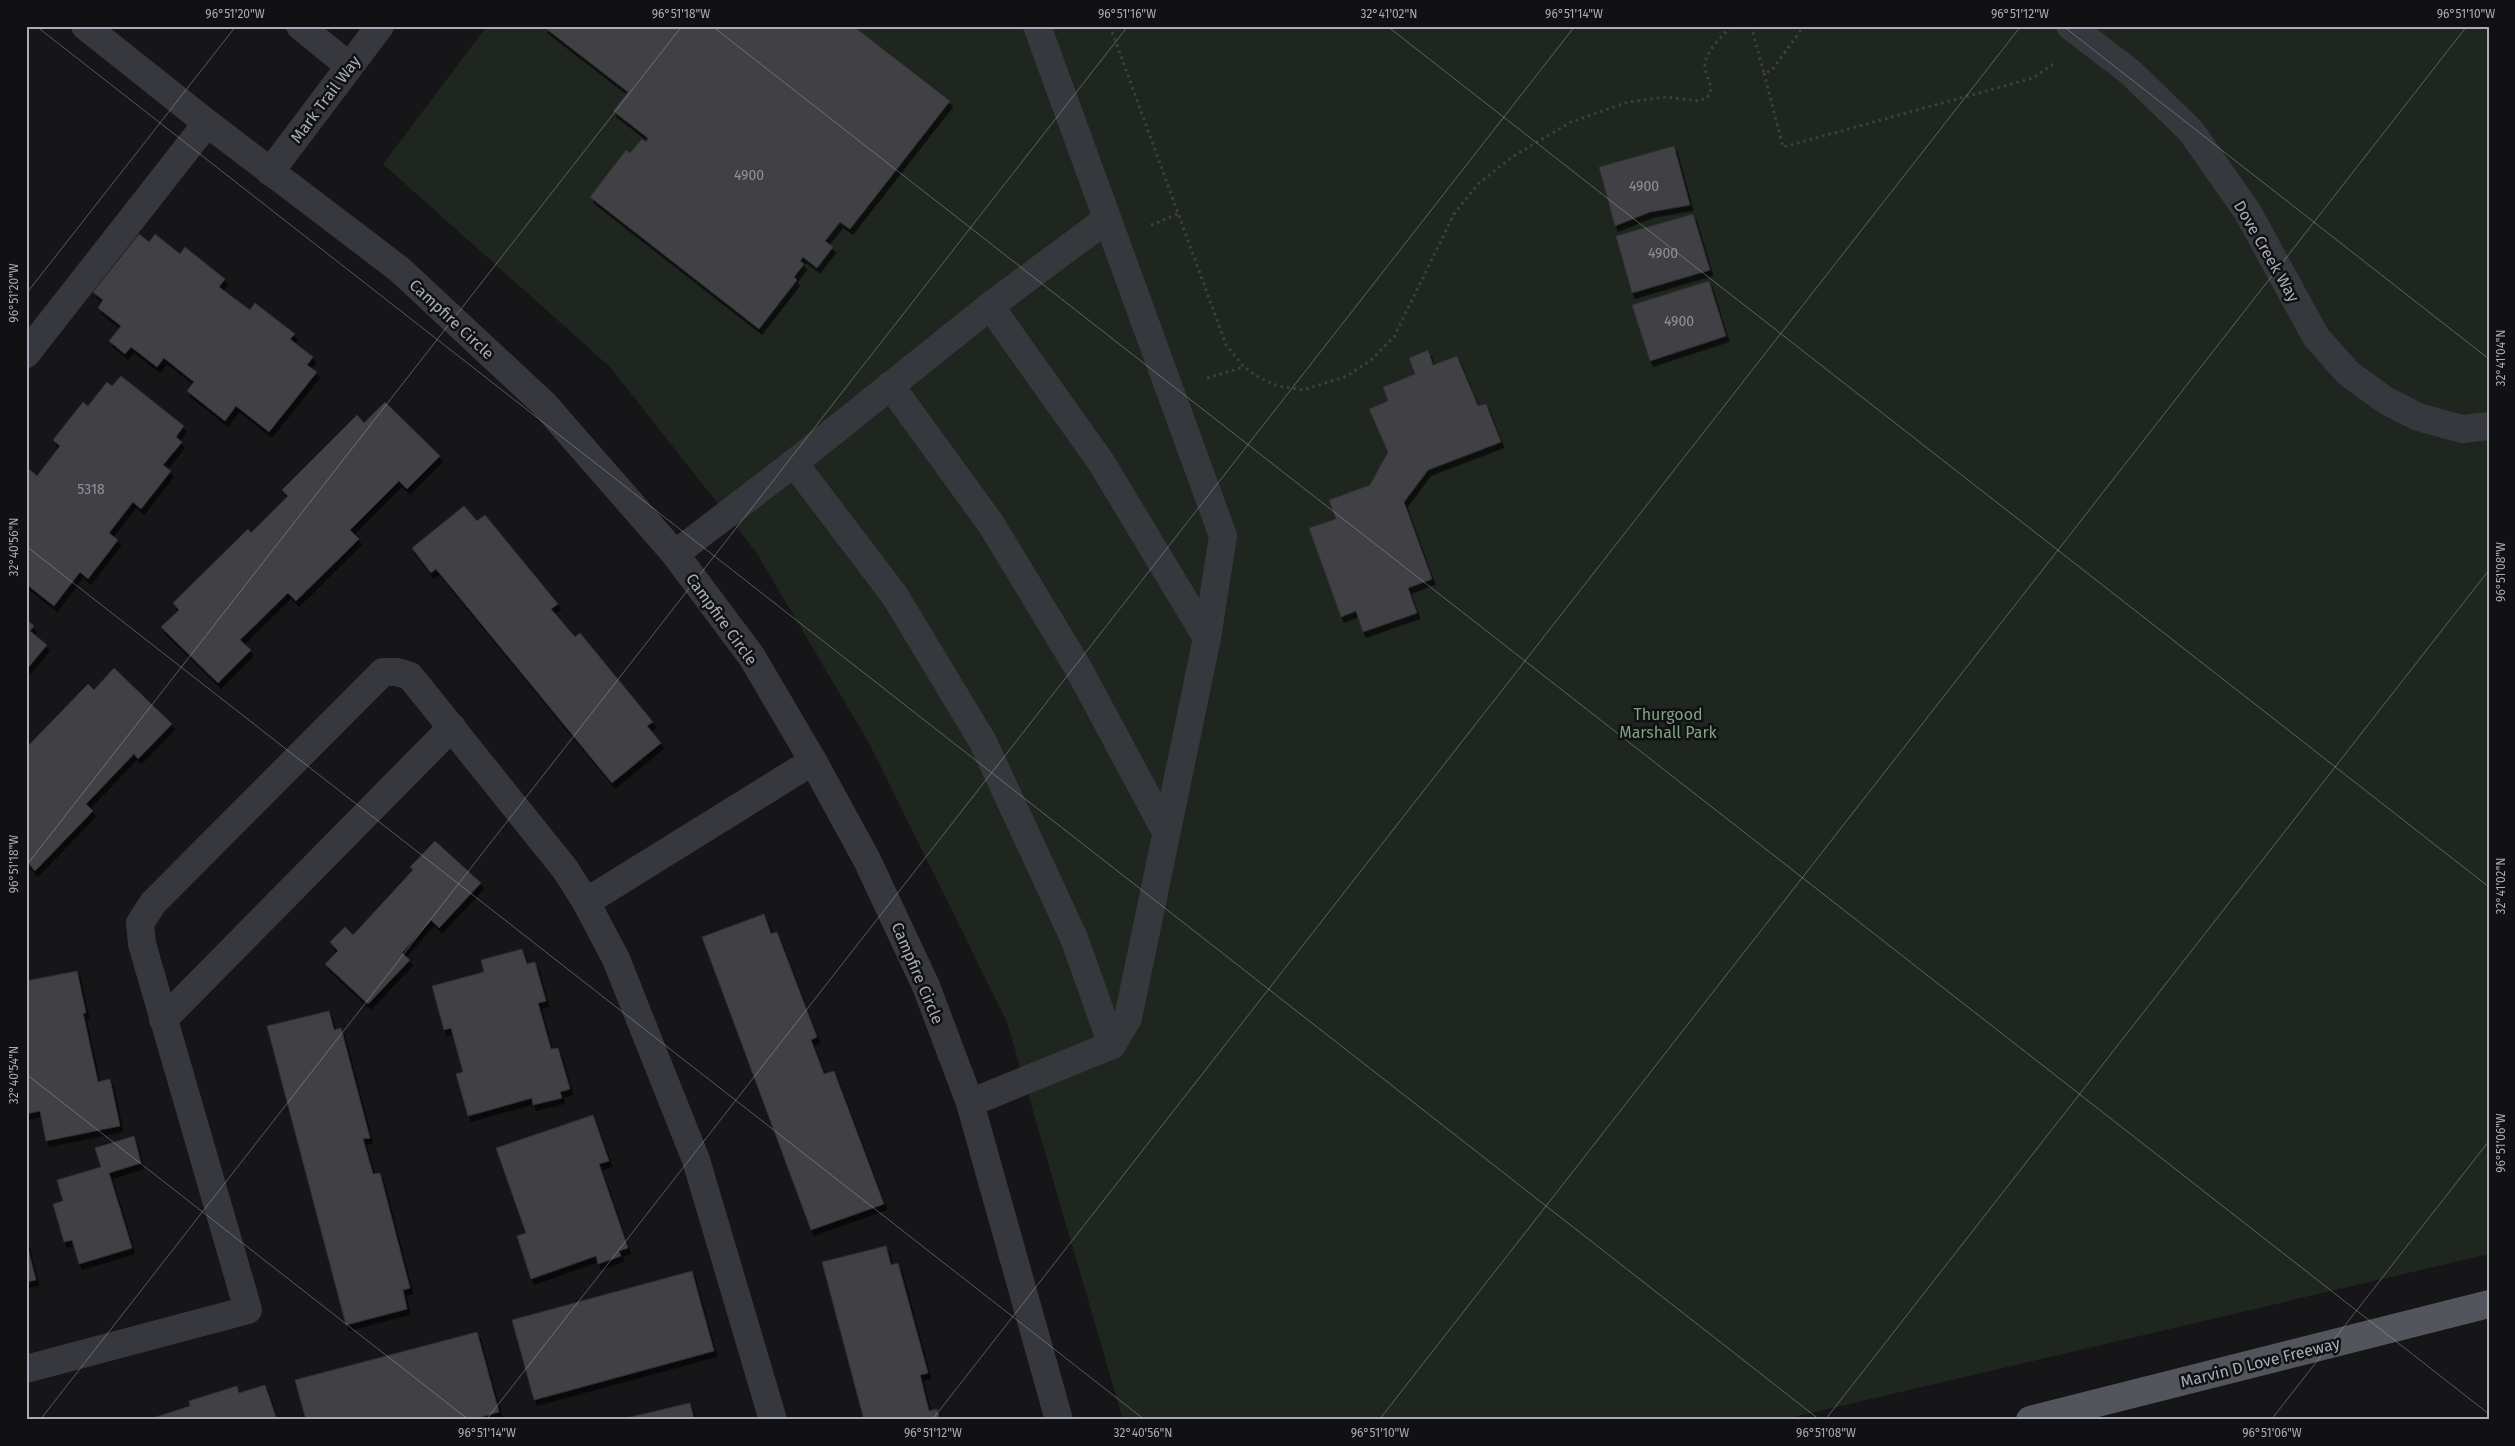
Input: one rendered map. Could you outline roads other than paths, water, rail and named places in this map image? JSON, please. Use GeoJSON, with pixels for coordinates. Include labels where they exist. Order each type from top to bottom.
{"type":"FeatureCollection","features":[{"type":"Feature","properties":{"kind":"main road","name":"Marvin D Love Freeway"},"geometry":{"type":"LineString","coordinates":[[2030,1420],[2489,1304]]}},
{"type":"Feature","properties":{"kind":"street","name":"Campfire Circle"},"geometry":{"type":"LineString","coordinates":[[85,26],[206,123],[399,269],[544,404],[675,554],[752,657],[813,761],[867,860],[922,977],[970,1103],[1059,1420]]}},
{"type":"Feature","properties":{"kind":"street"},"geometry":{"type":"LineString","coordinates":[[300,26],[349,66]]}},
{"type":"Feature","properties":{"kind":"street","name":"Mark Trail Way"},"geometry":{"type":"LineString","coordinates":[[270,172],[380,26]]}},
{"type":"Feature","properties":{"kind":"street"},"geometry":{"type":"LineString","coordinates":[[970,1103],[1112,1045],[1128,1018],[1207,638],[1223,536],[1037,26]]}},
{"type":"Feature","properties":{"kind":"street","name":"Dove Creek Way"},"geometry":{"type":"LineString","coordinates":[[2074,29],[2130,72],[2191,131],[2246,211],[2316,337],[2348,373],[2385,400],[2418,417],[2462,429],[2489,426]]}},
{"type":"Feature","properties":{"kind":"street"},"geometry":{"type":"LineString","coordinates":[[26,354],[206,123]]}},
{"type":"Feature","properties":{"kind":"street"},"geometry":{"type":"LineString","coordinates":[[675,554],[794,463],[990,306],[1107,220]]}},
{"type":"Feature","properties":{"kind":"street"},"geometry":{"type":"LineString","coordinates":[[990,306],[1101,462],[1207,638]]}},
{"type":"Feature","properties":{"kind":"street"},"geometry":{"type":"LineString","coordinates":[[890,385],[991,524],[1077,666],[1166,832]]}},
{"type":"Feature","properties":{"kind":"street"},"geometry":{"type":"LineString","coordinates":[[794,463],[895,596],[983,742],[1074,938],[1112,1045]]}},
{"type":"Feature","properties":{"kind":"street"},"geometry":{"type":"LineString","coordinates":[[26,1369],[248,1310],[163,1020],[142,944],[140,923],[153,903],[383,672],[397,672],[410,676],[565,869],[586,902],[616,959],[696,1160],[773,1420]]}},
{"type":"Feature","properties":{"kind":"street"},"geometry":{"type":"LineString","coordinates":[[163,1020],[452,727]]}},
{"type":"Feature","properties":{"kind":"street"},"geometry":{"type":"LineString","coordinates":[[586,902],[813,761]]}},
{"type":"Feature","properties":{"kind":"park label","name":"Thurgood Marshall Park"},"geometry":{"type":"Point","coordinates":[1668,723]}}]}
